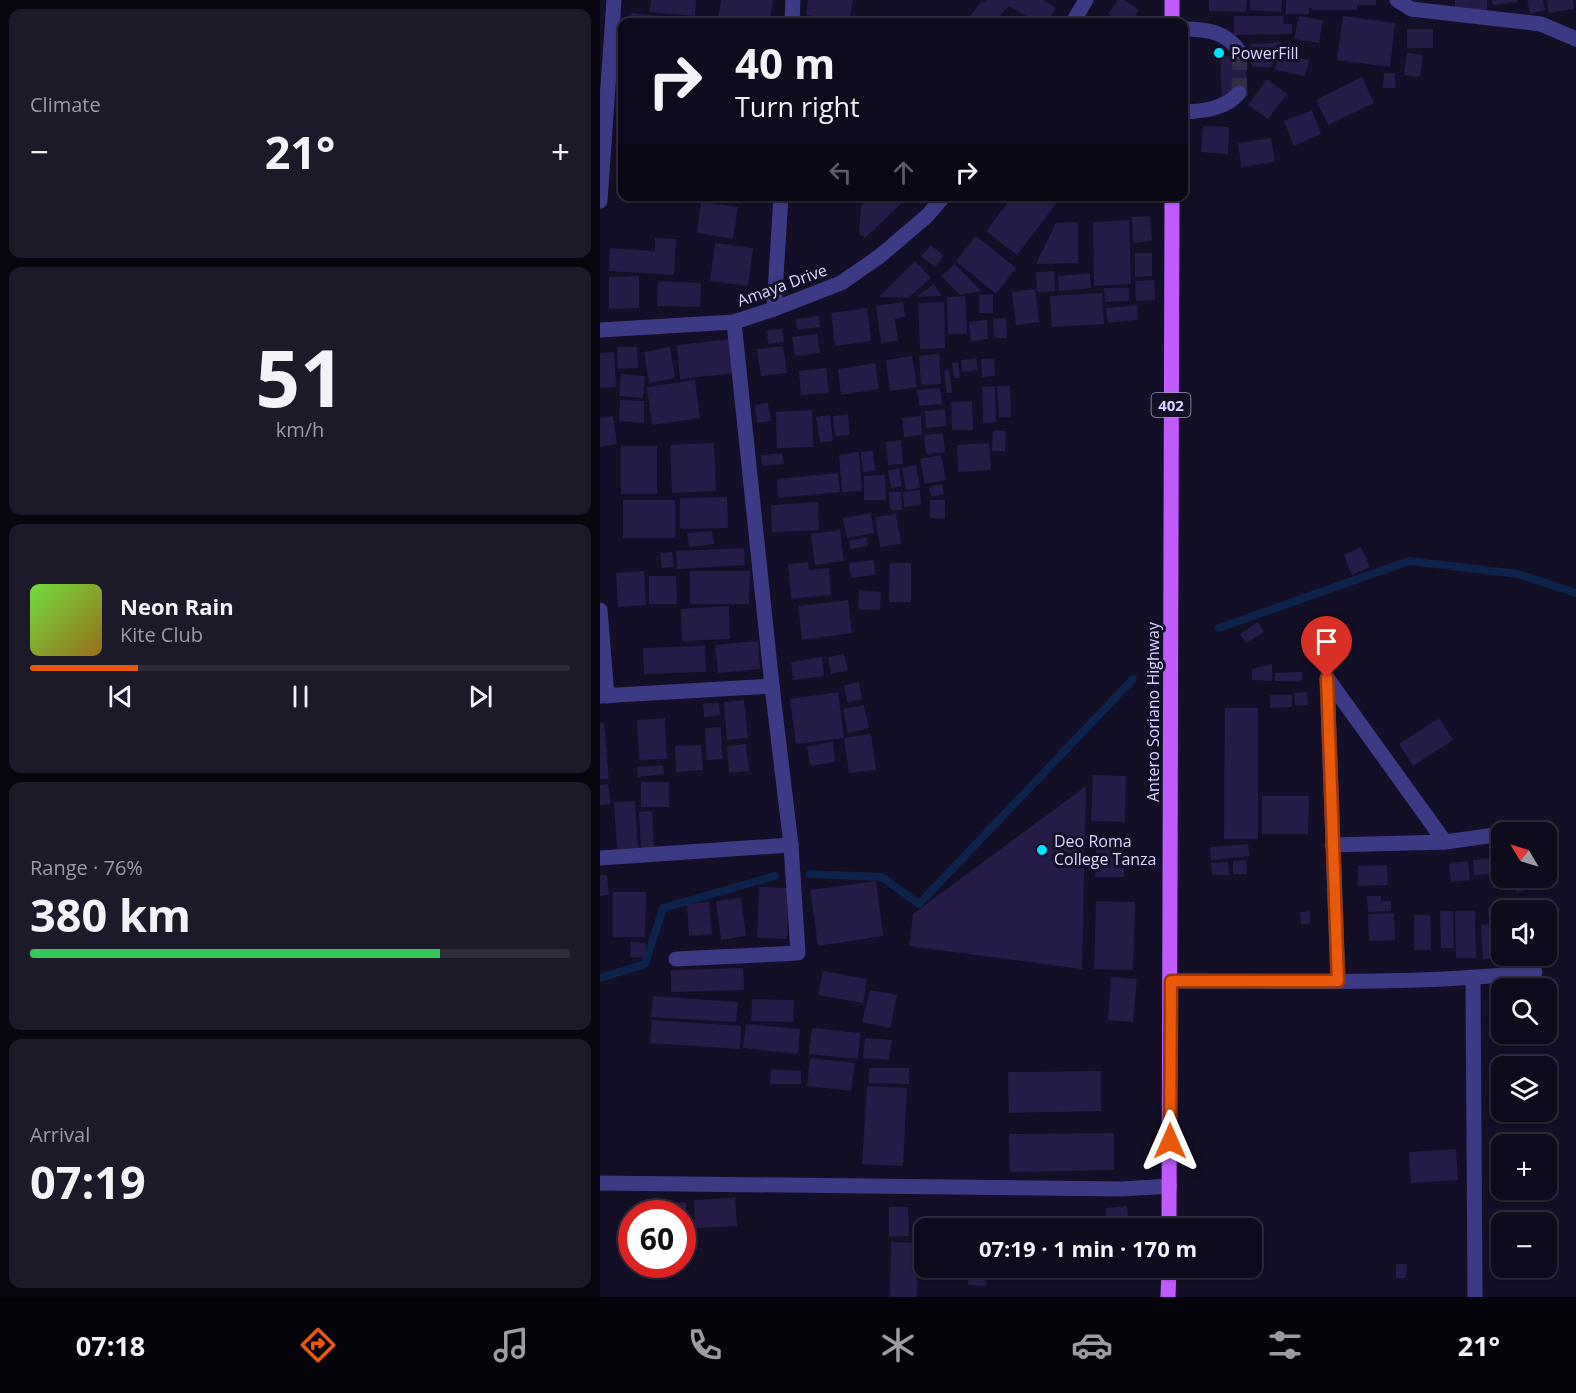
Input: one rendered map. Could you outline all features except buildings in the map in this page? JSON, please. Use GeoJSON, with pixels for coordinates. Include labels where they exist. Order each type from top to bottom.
{"type":"FeatureCollection","features":[{"type":"Feature","properties":{"kind":"main road"},"geometry":{"type":"LineString","coordinates":[[1172,0],[1172,18]]}},
{"type":"Feature","properties":{"kind":"main road","name":"Antero Soriano Highway"},"geometry":{"type":"LineString","coordinates":[[1169,1218],[1172,201]]}},
{"type":"Feature","properties":{"kind":"main road"},"geometry":{"type":"LineString","coordinates":[[1168,1297],[1169,1278]]}},
{"type":"Feature","properties":{"kind":"street"},"geometry":{"type":"LineString","coordinates":[[600,201],[614,0]]}},
{"type":"Feature","properties":{"kind":"street"},"geometry":{"type":"LineString","coordinates":[[792,18],[793,0]]}},
{"type":"Feature","properties":{"kind":"street"},"geometry":{"type":"LineString","coordinates":[[1075,18],[1086,0]]}},
{"type":"Feature","properties":{"kind":"street"},"geometry":{"type":"LineString","coordinates":[[1397,0],[1411,9],[1541,24],[1576,39]]}},
{"type":"Feature","properties":{"kind":"street"},"geometry":{"type":"LineString","coordinates":[[1188,29],[1210,30],[1232,41],[1240,52]]}},
{"type":"Feature","properties":{"kind":"street"},"geometry":{"type":"LineString","coordinates":[[1188,112],[1208,111],[1233,100],[1239,93]]}},
{"type":"Feature","properties":{"kind":"street"},"geometry":{"type":"LineString","coordinates":[[774,309],[781,201]]}},
{"type":"Feature","properties":{"kind":"street","name":"Amaya Drive"},"geometry":{"type":"LineString","coordinates":[[600,330],[734,322],[841,284],[880,256],[927,216],[940,201]]}},
{"type":"Feature","properties":{"kind":"street"},"geometry":{"type":"LineString","coordinates":[[676,959],[798,953],[791,845],[734,322]]}},
{"type":"Feature","properties":{"kind":"street"},"geometry":{"type":"LineString","coordinates":[[600,610],[603,696],[772,686]]}},
{"type":"Feature","properties":{"kind":"street"},"geometry":{"type":"LineString","coordinates":[[1338,981],[1327,678],[1445,842]]}},
{"type":"Feature","properties":{"kind":"street"},"geometry":{"type":"LineString","coordinates":[[1332,845],[1445,842],[1491,836]]}},
{"type":"Feature","properties":{"kind":"street"},"geometry":{"type":"LineString","coordinates":[[600,858],[791,845]]}},
{"type":"Feature","properties":{"kind":"street"},"geometry":{"type":"LineString","coordinates":[[1171,981],[1473,978],[1534,972]]}},
{"type":"Feature","properties":{"kind":"street"},"geometry":{"type":"LineString","coordinates":[[1473,978],[1475,1297]]}},
{"type":"Feature","properties":{"kind":"street"},"geometry":{"type":"LineString","coordinates":[[600,1183],[1122,1189],[1170,1186]]}},
{"type":"Feature","properties":{"kind":"waterway"},"geometry":{"type":"LineString","coordinates":[[1219,628],[1409,561],[1518,574],[1576,593]]}},
{"type":"Feature","properties":{"kind":"waterway"},"geometry":{"type":"LineString","coordinates":[[810,874],[882,877],[919,904],[1133,679]]}},
{"type":"Feature","properties":{"kind":"waterway"},"geometry":{"type":"LineString","coordinates":[[600,978],[645,964],[663,908],[775,876]]}},
{"type":"Feature","properties":{"kind":"tunnel"},"geometry":{"type":"LineString","coordinates":[[1239,93],[1240,52]]}},
{"type":"Feature","properties":{"kind":"place","name":"PowerFill"},"geometry":{"type":"Point","coordinates":[1219,53]}},
{"type":"Feature","properties":{"kind":"place","name":"Deo Roma College Tanza"},"geometry":{"type":"Point","coordinates":[1042,850]}},
{"type":"Feature","properties":{"kind":"route"},"geometry":{"type":"LineString","coordinates":[[1170,1141],[1171,981],[1338,981],[1327,678]]}}]}
